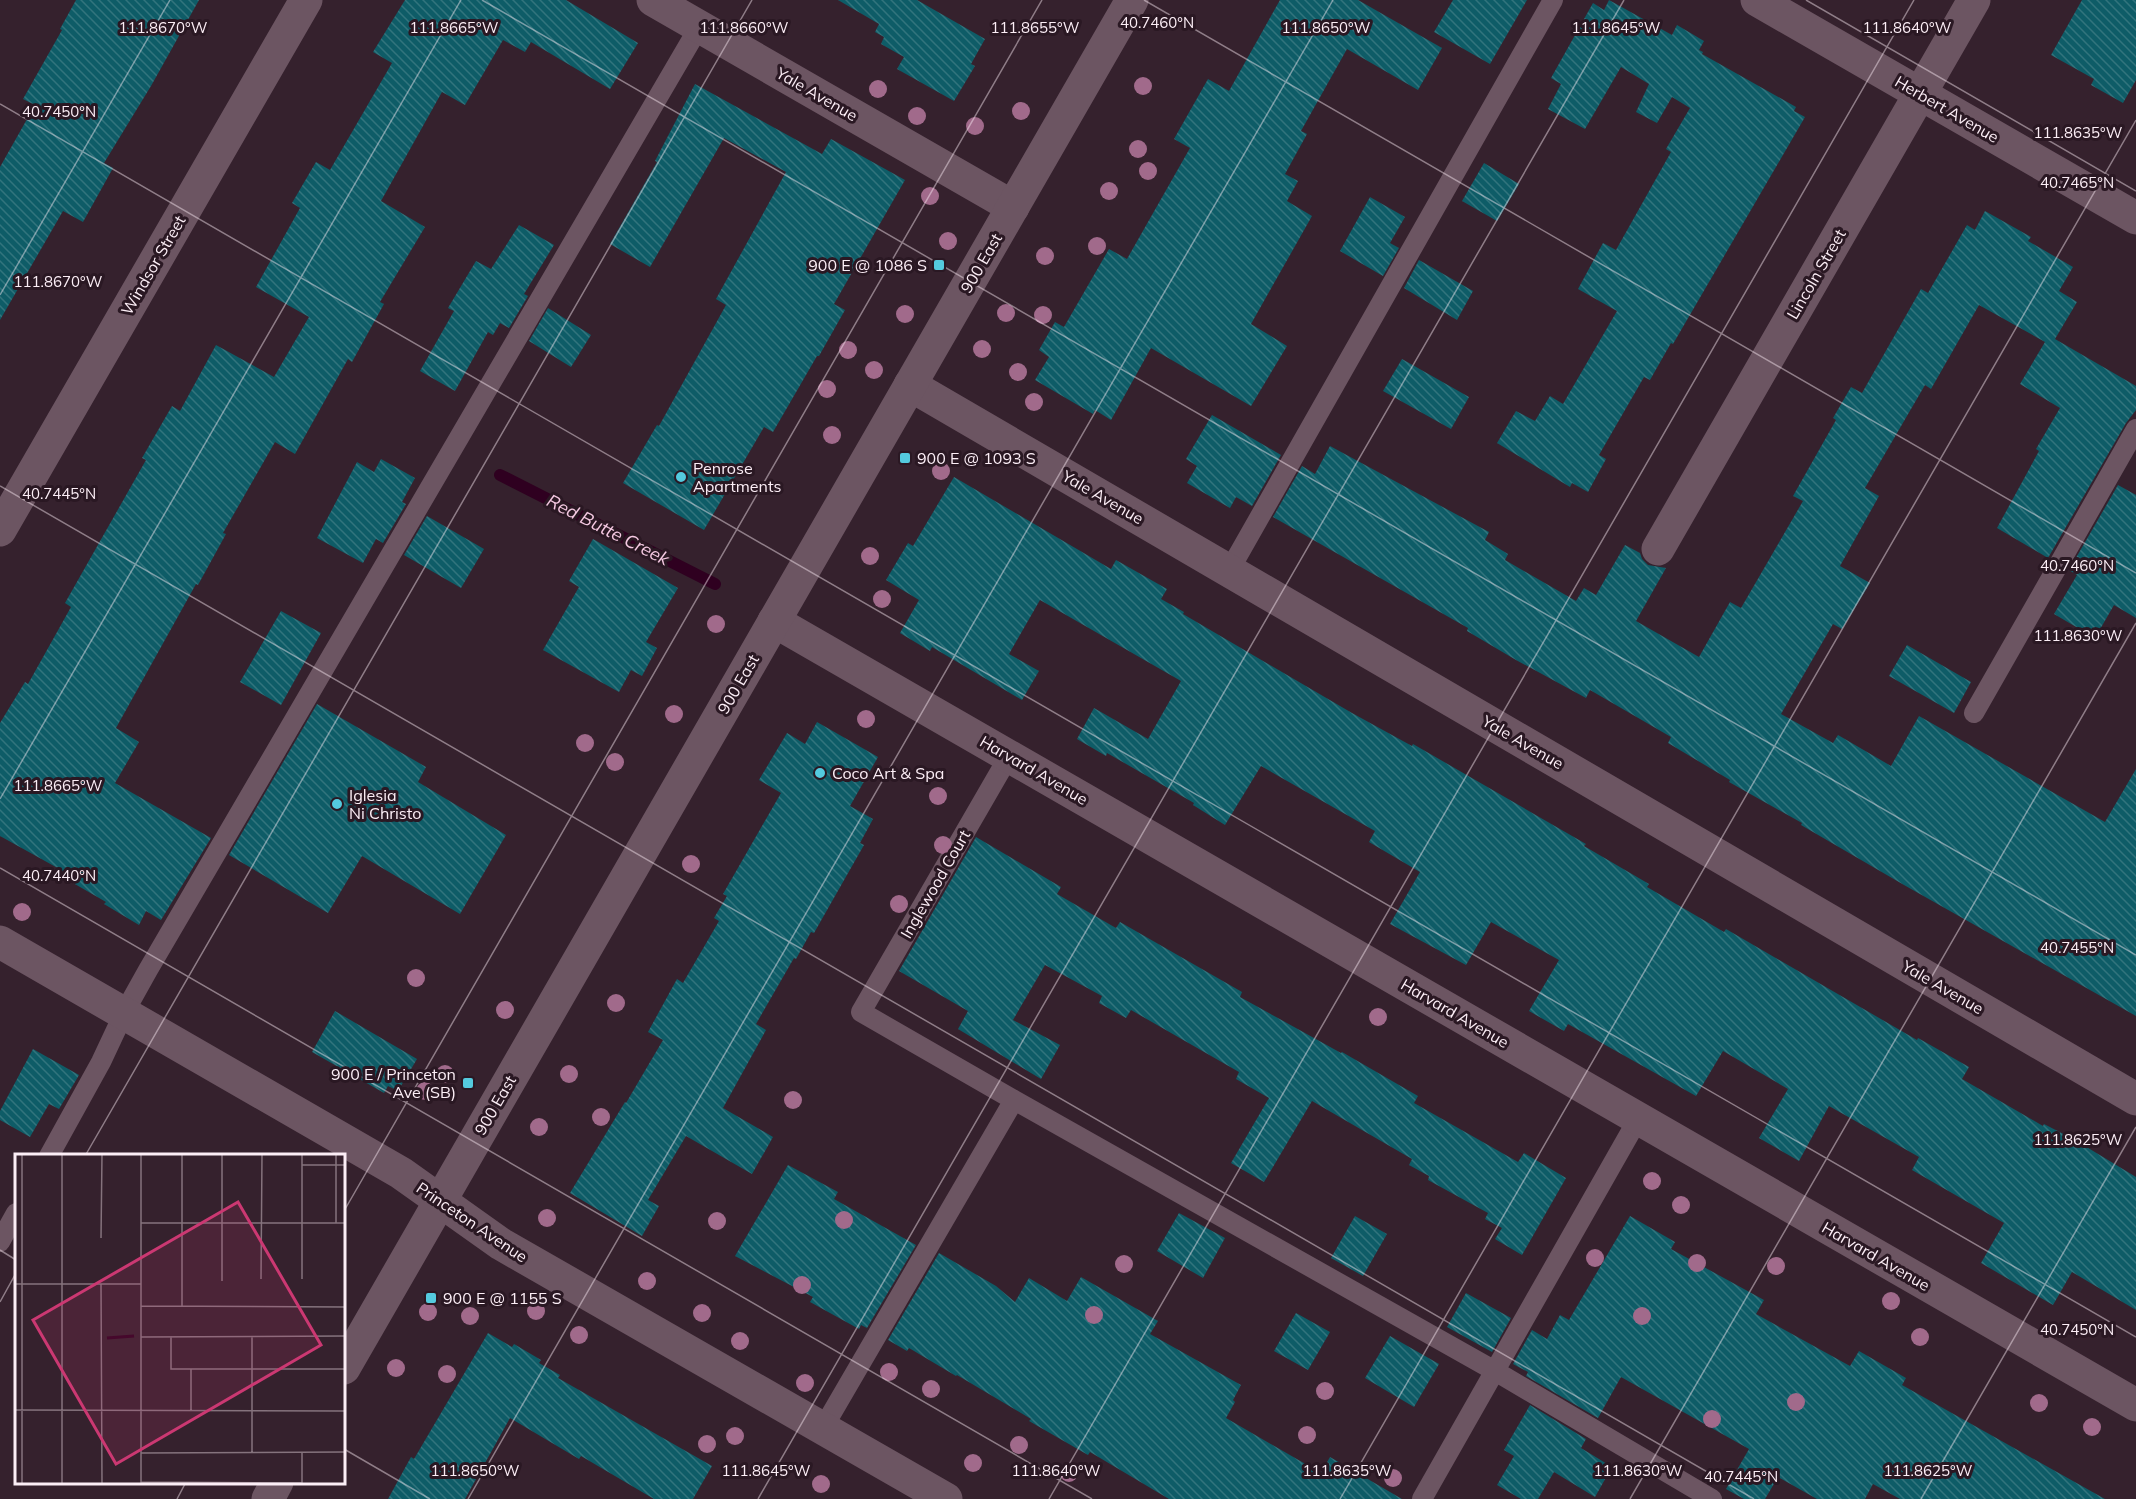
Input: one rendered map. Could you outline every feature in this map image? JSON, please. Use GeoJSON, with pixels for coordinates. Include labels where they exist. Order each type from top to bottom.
{"type":"FeatureCollection","features":[{"type":"Feature","properties":{"kind":"street","name":"Windsor Street"},"geometry":{"type":"LineString","coordinates":[[0,530],[306,0]]}},
{"type":"Feature","properties":{"kind":"street","name":"Yale Avenue"},"geometry":{"type":"LineString","coordinates":[[653,0],[1013,207]]}},
{"type":"Feature","properties":{"kind":"street","name":"900 East"},"geometry":{"type":"LineString","coordinates":[[345,1366],[1132,0]]}},
{"type":"Feature","properties":{"kind":"street","name":"Herbert Avenue"},"geometry":{"type":"LineString","coordinates":[[1757,0],[2136,218]]}},
{"type":"Feature","properties":{"kind":"street","name":"Lincoln Street"},"geometry":{"type":"LineString","coordinates":[[1658,549],[1974,0]]}},
{"type":"Feature","properties":{"kind":"street","name":"Yale Avenue"},"geometry":{"type":"LineString","coordinates":[[910,385],[2136,1099]]}},
{"type":"Feature","properties":{"kind":"street","name":"Harvard Avenue"},"geometry":{"type":"LineString","coordinates":[[774,621],[2136,1406]]}},
{"type":"Feature","properties":{"kind":"street","name":"Princeton Avenue"},"geometry":{"type":"LineString","coordinates":[[0,942],[401,1173],[501,1244],[946,1499]]}},
{"type":"Feature","properties":{"kind":"street"},"geometry":{"type":"LineString","coordinates":[[268,1499],[276,1484]]}},
{"type":"Feature","properties":{"kind":"lane"},"geometry":{"type":"LineString","coordinates":[[1229,571],[1553,0]]}},
{"type":"Feature","properties":{"kind":"lane"},"geometry":{"type":"LineString","coordinates":[[50,1154],[101,1062],[124,1013],[699,27]]}},
{"type":"Feature","properties":{"kind":"lane"},"geometry":{"type":"LineString","coordinates":[[1974,713],[2136,429]]}},
{"type":"Feature","properties":{"kind":"lane","name":"Inglewood Court"},"geometry":{"type":"LineString","coordinates":[[1009,756],[861,1012],[1014,1100]]}},
{"type":"Feature","properties":{"kind":"lane"},"geometry":{"type":"LineString","coordinates":[[823,1428],[1014,1100],[1495,1371],[1712,1499]]}},
{"type":"Feature","properties":{"kind":"lane"},"geometry":{"type":"LineString","coordinates":[[1422,1499],[1638,1119]]}},
{"type":"Feature","properties":{"kind":"lane"},"geometry":{"type":"LineString","coordinates":[[0,1242],[15,1215]]}},
{"type":"Feature","properties":{"kind":"building"},"geometry":{"type":"Polygon","coordinates":[[[76,0],[199,0],[151,86],[104,163],[113,168],[83,222],[63,211],[0,320],[0,167],[35,105],[23,99],[62,30],[60,29],[76,0]]]}},
{"type":"Feature","properties":{"kind":"building"},"geometry":{"type":"Polygon","coordinates":[[[405,0],[566,0],[638,43],[610,89],[531,42],[525,52],[503,40],[465,105],[442,92],[381,201],[425,227],[380,302],[384,304],[352,362],[348,359],[295,454],[275,442],[223,533],[226,534],[198,585],[196,584],[116,728],[139,742],[115,783],[211,838],[161,920],[146,911],[139,925],[104,904],[106,902],[61,876],[63,871],[0,836],[0,723],[25,682],[28,684],[71,607],[65,603],[146,460],[142,458],[172,406],[180,411],[216,345],[274,377],[309,317],[256,287],[300,208],[292,203],[316,162],[330,170],[392,63],[373,52],[405,0]]]}},
{"type":"Feature","properties":{"kind":"building"},"geometry":{"type":"Polygon","coordinates":[[[838,0],[917,0],[985,39],[971,64],[975,66],[954,101],[897,69],[904,57],[881,44],[884,37],[875,32],[879,24],[838,0]]]}},
{"type":"Feature","properties":{"kind":"building"},"geometry":{"type":"Polygon","coordinates":[[[1280,0],[1358,0],[1442,48],[1418,90],[1347,49],[1301,131],[1307,134],[1285,174],[1298,181],[1287,201],[1312,216],[1251,324],[1287,346],[1251,406],[1151,348],[1111,420],[1095,410],[1093,414],[1035,380],[1049,357],[1039,350],[1055,322],[1064,327],[1109,249],[1127,259],[1190,148],[1174,139],[1208,79],[1229,91],[1280,0]]]}},
{"type":"Feature","properties":{"kind":"building"},"geometry":{"type":"Polygon","coordinates":[[[1453,0],[1527,0],[1490,64],[1434,32],[1453,0]]]}},
{"type":"Feature","properties":{"kind":"building"},"geometry":{"type":"Polygon","coordinates":[[[1609,0],[1672,35],[1677,25],[1704,41],[1699,50],[1703,52],[1702,54],[1796,107],[1794,111],[1805,117],[1673,344],[1671,343],[1650,380],[1644,377],[1599,455],[1606,459],[1588,492],[1572,483],[1570,487],[1497,443],[1516,411],[1535,421],[1550,396],[1563,404],[1617,311],[1578,289],[1603,243],[1616,250],[1671,152],[1666,149],[1690,108],[1672,97],[1657,123],[1636,112],[1649,84],[1621,67],[1585,129],[1548,109],[1561,84],[1551,78],[1593,3],[1604,10],[1609,0]]]}},
{"type":"Feature","properties":{"kind":"building"},"geometry":{"type":"Polygon","coordinates":[[[2082,0],[2136,0],[2136,80],[2123,103],[2091,85],[2094,79],[2051,55],[2082,0]]]}},
{"type":"Feature","properties":{"kind":"building"},"geometry":{"type":"Polygon","coordinates":[[[695,84],[822,154],[831,139],[905,180],[834,304],[845,310],[819,356],[773,432],[764,427],[704,530],[623,483],[657,425],[659,426],[726,305],[716,299],[786,172],[724,138],[650,267],[610,244],[657,162],[655,161],[695,84]]]}},
{"type":"Feature","properties":{"kind":"building"},"geometry":{"type":"Polygon","coordinates":[[[1484,163],[1519,184],[1497,221],[1462,201],[1484,163]]]}},
{"type":"Feature","properties":{"kind":"building"},"geometry":{"type":"Polygon","coordinates":[[[1370,197],[1405,217],[1390,243],[1399,248],[1383,276],[1340,251],[1370,197]]]}},
{"type":"Feature","properties":{"kind":"building"},"geometry":{"type":"Polygon","coordinates":[[[1985,211],[2031,237],[2028,241],[2073,267],[2059,291],[2077,302],[2055,339],[2136,386],[2136,410],[2126,423],[2048,558],[1997,528],[2039,451],[2036,449],[2060,408],[2020,384],[2045,342],[1979,305],[1931,389],[1925,385],[1865,488],[1879,496],[1840,566],[1870,583],[1842,629],[1833,624],[1781,714],[1833,743],[1838,735],[1891,766],[1919,716],[2105,822],[2136,769],[2136,1016],[1801,825],[1802,823],[1729,782],[1730,780],[1668,743],[1671,737],[1590,690],[1586,698],[1516,660],[1467,631],[1468,628],[1273,517],[1302,466],[1315,474],[1330,446],[1489,532],[1485,540],[1508,554],[1505,560],[1576,601],[1584,588],[1596,595],[1625,545],[1640,553],[1648,565],[1666,568],[1636,621],[1699,657],[1730,602],[1741,608],[1803,501],[1793,496],[1836,420],[1833,418],[1851,387],[1862,393],[1921,289],[1928,293],[1967,225],[1975,230],[1985,211]]]}},
{"type":"Feature","properties":{"kind":"building"},"geometry":{"type":"Polygon","coordinates":[[[519,225],[554,245],[524,294],[528,296],[509,328],[500,323],[493,335],[488,332],[455,391],[420,371],[454,311],[448,308],[476,261],[491,269],[519,225]]]}},
{"type":"Feature","properties":{"kind":"building"},"geometry":{"type":"Polygon","coordinates":[[[1419,260],[1473,291],[1457,320],[1404,288],[1419,260]]]}},
{"type":"Feature","properties":{"kind":"building"},"geometry":{"type":"Polygon","coordinates":[[[548,308],[591,335],[571,367],[529,341],[548,308]]]}},
{"type":"Feature","properties":{"kind":"building"},"geometry":{"type":"Polygon","coordinates":[[[1402,359],[1469,397],[1451,429],[1383,391],[1402,359]]]}},
{"type":"Feature","properties":{"kind":"building"},"geometry":{"type":"Polygon","coordinates":[[[1212,415],[1281,455],[1252,506],[1236,497],[1230,508],[1187,483],[1197,466],[1186,459],[1212,415]]]}},
{"type":"Feature","properties":{"kind":"building"},"geometry":{"type":"Polygon","coordinates":[[[381,459],[415,478],[402,502],[406,504],[383,543],[376,539],[363,563],[317,538],[357,462],[374,472],[381,459]]]}},
{"type":"Feature","properties":{"kind":"building"},"geometry":{"type":"Polygon","coordinates":[[[954,477],[1111,569],[1116,560],[1167,589],[1161,599],[1184,612],[1183,614],[1352,713],[1412,746],[1413,744],[1586,844],[1584,846],[1649,884],[1647,887],[1724,932],[1726,929],[1917,1040],[1918,1038],[1969,1067],[1962,1079],[2043,1126],[2044,1124],[2075,1140],[2136,1177],[2136,1310],[2072,1272],[2053,1305],[1981,1263],[2004,1223],[1912,1170],[1919,1157],[1829,1106],[1799,1161],[1759,1138],[1788,1089],[1723,1051],[1696,1096],[1568,1024],[1564,1031],[1529,1011],[1559,960],[1491,922],[1466,965],[1390,924],[1420,872],[1369,842],[1375,831],[1261,766],[1225,825],[1193,805],[1194,803],[1107,753],[1106,756],[1077,739],[1094,708],[1148,739],[1181,681],[1040,600],[1009,654],[1039,671],[1022,700],[932,647],[930,651],[900,633],[919,600],[886,580],[908,543],[913,546],[954,477]]]}},
{"type":"Feature","properties":{"kind":"building"},"geometry":{"type":"Polygon","coordinates":[[[2118,485],[2136,495],[2136,618],[2114,605],[2095,638],[2054,614],[2077,575],[2069,570],[2118,485]]]}},
{"type":"Feature","properties":{"kind":"building"},"geometry":{"type":"Polygon","coordinates":[[[427,516],[484,549],[461,588],[404,555],[427,516]]]}},
{"type":"Feature","properties":{"kind":"building"},"geometry":{"type":"Polygon","coordinates":[[[593,539],[678,588],[646,642],[657,648],[642,676],[631,670],[619,692],[543,650],[579,587],[569,581],[593,539]]]}},
{"type":"Feature","properties":{"kind":"building"},"geometry":{"type":"Polygon","coordinates":[[[281,611],[321,633],[281,705],[240,682],[281,611]]]}},
{"type":"Feature","properties":{"kind":"building"},"geometry":{"type":"Polygon","coordinates":[[[1907,645],[1971,682],[1954,713],[1889,676],[1907,645]]]}},
{"type":"Feature","properties":{"kind":"building","name":"Iglesia Ni Christo"},"geometry":{"type":"Polygon","coordinates":[[[317,704],[426,767],[418,782],[506,835],[460,914],[362,856],[328,913],[229,855],[317,704]]]}},
{"type":"Feature","properties":{"kind":"building"},"geometry":{"type":"Polygon","coordinates":[[[817,722],[878,757],[850,806],[873,819],[860,843],[864,845],[814,933],[811,932],[796,959],[794,958],[756,1024],[766,1030],[723,1108],[773,1137],[752,1174],[686,1136],[648,1200],[659,1206],[642,1236],[570,1193],[663,1040],[648,1032],[677,979],[683,983],[719,921],[714,918],[727,896],[723,894],[781,793],[759,780],[787,733],[805,744],[817,722]]]}},
{"type":"Feature","properties":{"kind":"building"},"geometry":{"type":"Polygon","coordinates":[[[976,837],[1061,887],[1057,894],[1116,928],[1120,922],[1242,992],[1240,997],[1418,1096],[1414,1103],[1518,1162],[1524,1153],[1566,1178],[1522,1255],[1495,1239],[1502,1228],[1485,1219],[1488,1213],[1428,1180],[1429,1176],[1409,1165],[1412,1159],[1312,1101],[1264,1182],[1231,1163],[1269,1098],[1236,1079],[1239,1072],[1131,1010],[1126,1018],[1099,1003],[1102,996],[1045,965],[1013,1020],[1060,1045],[1041,1079],[958,1029],[968,1011],[899,971],[976,837]]]}},
{"type":"Feature","properties":{"kind":"building"},"geometry":{"type":"Polygon","coordinates":[[[335,1011],[417,1059],[398,1091],[388,1086],[384,1093],[312,1052],[335,1011]]]}},
{"type":"Feature","properties":{"kind":"building"},"geometry":{"type":"Polygon","coordinates":[[[33,1049],[79,1075],[59,1109],[49,1104],[30,1137],[0,1120],[0,1111],[33,1049]]]}},
{"type":"Feature","properties":{"kind":"building"},"geometry":{"type":"Polygon","coordinates":[[[788,1165],[838,1192],[834,1199],[916,1245],[867,1328],[861,1325],[859,1329],[810,1302],[813,1297],[735,1256],[788,1165]]]}},
{"type":"Feature","properties":{"kind":"building"},"geometry":{"type":"Polygon","coordinates":[[[1179,1213],[1225,1238],[1203,1278],[1157,1251],[1179,1213]]]}},
{"type":"Feature","properties":{"kind":"building"},"geometry":{"type":"Polygon","coordinates":[[[1355,1216],[1387,1234],[1363,1276],[1331,1258],[1355,1216]]]}},
{"type":"Feature","properties":{"kind":"building"},"geometry":{"type":"Polygon","coordinates":[[[1630,1216],[1675,1242],[1671,1249],[1764,1300],[1756,1314],[1850,1366],[1859,1351],[1906,1378],[1902,1385],[2105,1499],[1900,1499],[1873,1484],[1865,1499],[1817,1499],[1778,1477],[1765,1499],[1744,1499],[1726,1489],[1749,1449],[1621,1377],[1598,1418],[1526,1376],[1528,1372],[1513,1364],[1532,1330],[1547,1339],[1560,1315],[1569,1320],[1630,1216]]]}},
{"type":"Feature","properties":{"kind":"building"},"geometry":{"type":"Polygon","coordinates":[[[939,1253],[996,1286],[1015,1302],[1029,1278],[1067,1301],[1081,1277],[1158,1321],[1150,1334],[1241,1385],[1226,1418],[1321,1473],[1330,1457],[1402,1499],[1169,1499],[1090,1452],[1088,1455],[1029,1421],[1031,1419],[957,1375],[909,1348],[907,1351],[888,1340],[939,1253]]]}},
{"type":"Feature","properties":{"kind":"building"},"geometry":{"type":"Polygon","coordinates":[[[1466,1293],[1511,1318],[1492,1352],[1447,1327],[1466,1293]]]}},
{"type":"Feature","properties":{"kind":"building"},"geometry":{"type":"Polygon","coordinates":[[[1296,1313],[1330,1332],[1308,1370],[1274,1351],[1296,1313]]]}},
{"type":"Feature","properties":{"kind":"building"},"geometry":{"type":"Polygon","coordinates":[[[488,1333],[512,1347],[514,1344],[541,1360],[539,1363],[560,1375],[558,1378],[712,1466],[693,1499],[654,1499],[581,1456],[579,1459],[510,1418],[465,1499],[388,1499],[411,1457],[414,1459],[488,1333]]]}},
{"type":"Feature","properties":{"kind":"building"},"geometry":{"type":"Polygon","coordinates":[[[1390,1336],[1439,1364],[1414,1407],[1365,1378],[1390,1336]]]}},
{"type":"Feature","properties":{"kind":"building"},"geometry":{"type":"Polygon","coordinates":[[[1530,1405],[1586,1439],[1581,1448],[1612,1467],[1595,1497],[1554,1472],[1538,1499],[1521,1499],[1497,1485],[1514,1456],[1504,1450],[1530,1405]]]}},
{"type":"Feature","properties":{"kind":"waterway","name":"Red Butte Creek"},"geometry":{"type":"LineString","coordinates":[[500,475],[715,584]]}},
{"type":"Feature","properties":{"kind":"place","name":"900 E @ 1086 S"},"geometry":{"type":"Point","coordinates":[939,265]}},
{"type":"Feature","properties":{"kind":"place","name":"900 E @ 1093 S"},"geometry":{"type":"Point","coordinates":[905,458]}},
{"type":"Feature","properties":{"kind":"place","name":"Penrose Apartments"},"geometry":{"type":"Point","coordinates":[681,477]}},
{"type":"Feature","properties":{"kind":"place","name":"Coco Art & Spa"},"geometry":{"type":"Point","coordinates":[820,773]}},
{"type":"Feature","properties":{"kind":"place","name":"Iglesia Ni Christo"},"geometry":{"type":"Point","coordinates":[337,804]}},
{"type":"Feature","properties":{"kind":"place","name":"900 E / Princeton Ave (SB)"},"geometry":{"type":"Point","coordinates":[468,1083]}},
{"type":"Feature","properties":{"kind":"place","name":"900 E @ 1155 S"},"geometry":{"type":"Point","coordinates":[431,1298]}}]}
